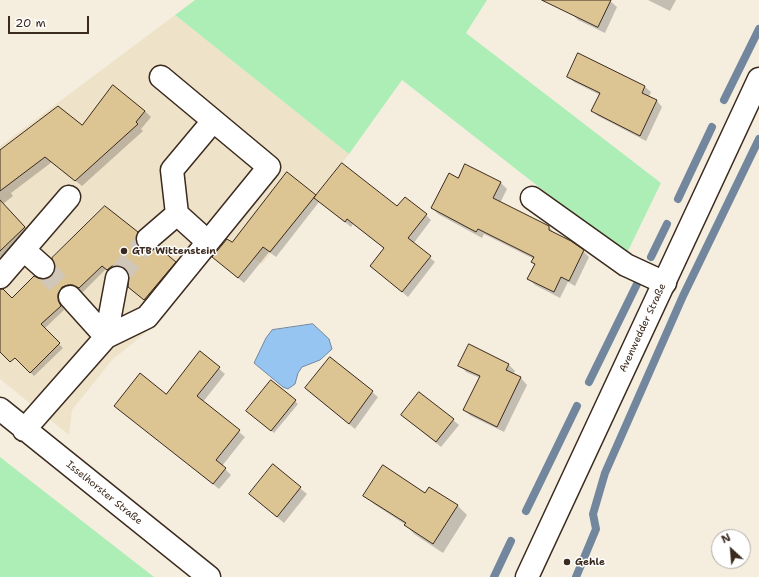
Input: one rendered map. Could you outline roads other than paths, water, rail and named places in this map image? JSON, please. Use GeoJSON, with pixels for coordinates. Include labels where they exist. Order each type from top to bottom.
{"type":"FeatureCollection","features":[{"type":"Feature","properties":{"kind":"main road"},"geometry":{"type":"LineString","coordinates":[[24,430],[106,337],[147,317],[269,167],[161,77]]}},
{"type":"Feature","properties":{"kind":"main road","name":"Avenwedder Straße"},"geometry":{"type":"LineString","coordinates":[[527,577],[759,79]]}},
{"type":"Feature","properties":{"kind":"main road"},"geometry":{"type":"LineString","coordinates":[[208,242],[177,214],[172,170],[213,121]]}},
{"type":"Feature","properties":{"kind":"main road"},"geometry":{"type":"LineString","coordinates":[[0,277],[69,197]]}},
{"type":"Feature","properties":{"kind":"main road"},"geometry":{"type":"LineString","coordinates":[[532,198],[626,265],[665,283]]}},
{"type":"Feature","properties":{"kind":"main road"},"geometry":{"type":"LineString","coordinates":[[148,239],[177,214]]}},
{"type":"Feature","properties":{"kind":"main road"},"geometry":{"type":"LineString","coordinates":[[24,250],[43,268]]}},
{"type":"Feature","properties":{"kind":"main road"},"geometry":{"type":"LineString","coordinates":[[106,337],[117,278]]}},
{"type":"Feature","properties":{"kind":"main road"},"geometry":{"type":"LineString","coordinates":[[70,297],[106,337]]}},
{"type":"Feature","properties":{"kind":"main road","name":"Isselhorster Straße"},"geometry":{"type":"LineString","coordinates":[[0,409],[24,430],[209,577]]}},
{"type":"Feature","properties":{"kind":"water"},"geometry":{"type":"Polygon","coordinates":[[[313,324],[329,339],[332,349],[320,360],[302,367],[298,373],[295,384],[288,389],[283,387],[254,363],[266,338],[272,330],[313,324]]]}},
{"type":"Feature","properties":{"kind":"waterway"},"geometry":{"type":"LineString","coordinates":[[724,100],[759,29]]}},
{"type":"Feature","properties":{"kind":"waterway"},"geometry":{"type":"LineString","coordinates":[[678,199],[712,127]]}},
{"type":"Feature","properties":{"kind":"waterway"},"geometry":{"type":"LineString","coordinates":[[576,577],[596,529],[593,514],[605,473],[683,296],[759,139]]}},
{"type":"Feature","properties":{"kind":"waterway"},"geometry":{"type":"LineString","coordinates":[[651,257],[667,224]]}},
{"type":"Feature","properties":{"kind":"waterway"},"geometry":{"type":"LineString","coordinates":[[589,382],[637,284]]}},
{"type":"Feature","properties":{"kind":"waterway"},"geometry":{"type":"LineString","coordinates":[[526,511],[577,406]]}},
{"type":"Feature","properties":{"kind":"waterway"},"geometry":{"type":"LineString","coordinates":[[494,577],[511,541]]}},
{"type":"Feature","properties":{"kind":"tunnel"},"geometry":{"type":"LineString","coordinates":[[117,278],[148,239]]}},
{"type":"Feature","properties":{"kind":"tunnel"},"geometry":{"type":"LineString","coordinates":[[43,267],[70,297]]}},
{"type":"Feature","properties":{"kind":"place","name":"GTB Wittenstein"},"geometry":{"type":"Point","coordinates":[124,251]}},
{"type":"Feature","properties":{"kind":"place","name":"Gehle"},"geometry":{"type":"Point","coordinates":[567,562]}}]}
